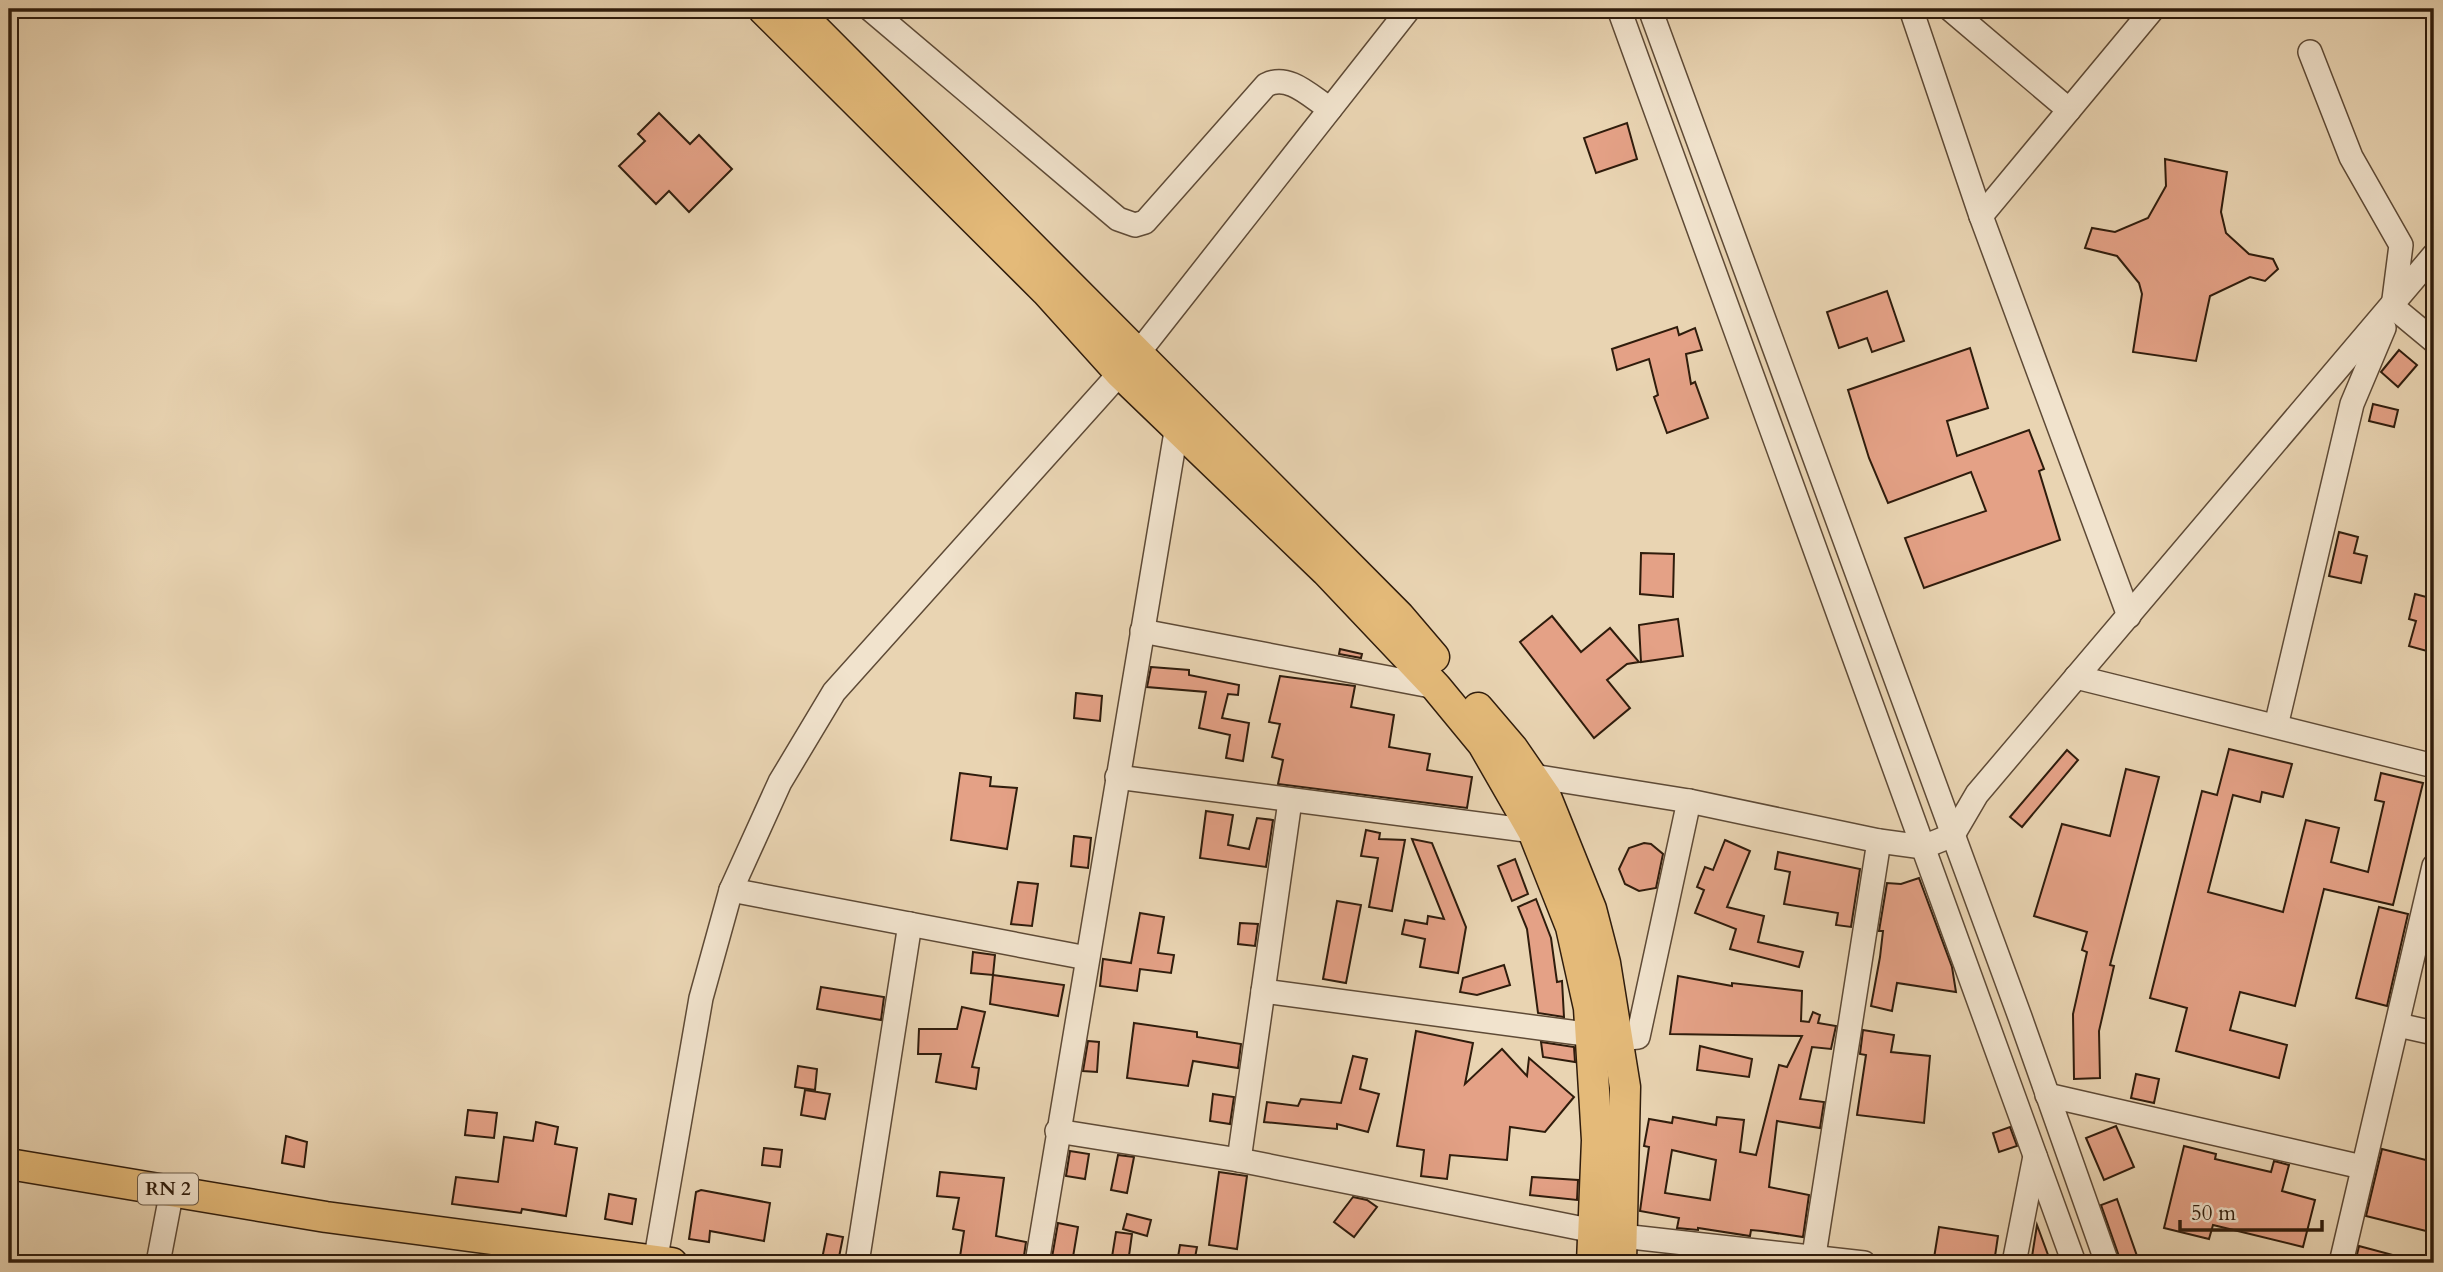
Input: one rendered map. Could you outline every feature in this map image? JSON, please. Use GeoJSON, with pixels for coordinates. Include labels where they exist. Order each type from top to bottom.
{"type":"FeatureCollection","features":[{"type":"Feature","properties":{"kind":"main road"},"geometry":{"type":"LineString","coordinates":[[763,9],[1046,291],[1129,362],[1181,398],[1399,616],[1533,776],[1563,834],[1591,909],[1606,1037],[1597,1140],[1612,1243],[1592,1263]]}},
{"type":"Feature","properties":{"kind":"main road"},"geometry":{"type":"LineString","coordinates":[[796,9],[1129,362],[1176,428],[1326,571],[1436,687],[1483,744],[1532,831],[1571,927],[1606,1037]]}},
{"type":"Feature","properties":{"kind":"main road","name":"RN 2"},"geometry":{"type":"LineString","coordinates":[[9,1164],[326,1217],[661,1262]]}},
{"type":"Feature","properties":{"kind":"main road","name":"RN 2"},"geometry":{"type":"LineString","coordinates":[[326,1217],[448,1249],[527,1263]]}},
{"type":"Feature","properties":{"kind":"street"},"geometry":{"type":"LineString","coordinates":[[870,9],[1118,219],[1135,225],[1145,222],[1266,85],[1277,79],[1288,82],[1330,109]]}},
{"type":"Feature","properties":{"kind":"street"},"geometry":{"type":"LineString","coordinates":[[661,1262],[701,998],[731,890],[780,782],[834,692],[1129,362],[1409,9]]}},
{"type":"Feature","properties":{"kind":"street"},"geometry":{"type":"LineString","coordinates":[[1619,9],[2074,1263]]}},
{"type":"Feature","properties":{"kind":"street"},"geometry":{"type":"LineString","coordinates":[[1650,9],[2107,1263]]}},
{"type":"Feature","properties":{"kind":"street"},"geometry":{"type":"LineString","coordinates":[[1911,9],[1981,216],[2129,616]]}},
{"type":"Feature","properties":{"kind":"street"},"geometry":{"type":"LineString","coordinates":[[1950,9],[2069,110]]}},
{"type":"Feature","properties":{"kind":"street"},"geometry":{"type":"LineString","coordinates":[[1981,216],[2153,9]]}},
{"type":"Feature","properties":{"kind":"street"},"geometry":{"type":"LineString","coordinates":[[2276,726],[2353,404],[2393,307],[2401,246],[2351,157],[2310,52]]}},
{"type":"Feature","properties":{"kind":"street"},"geometry":{"type":"LineString","coordinates":[[1533,776],[1689,801],[1923,847],[1953,835],[1977,794],[2393,307],[2434,255]]}},
{"type":"Feature","properties":{"kind":"street"},"geometry":{"type":"LineString","coordinates":[[2393,307],[2434,341]]}},
{"type":"Feature","properties":{"kind":"street"},"geometry":{"type":"LineString","coordinates":[[1037,1263],[1181,398]]}},
{"type":"Feature","properties":{"kind":"street"},"geometry":{"type":"LineString","coordinates":[[1142,631],[1436,687]]}},
{"type":"Feature","properties":{"kind":"street"},"geometry":{"type":"LineString","coordinates":[[2076,677],[2434,765]]}},
{"type":"Feature","properties":{"kind":"street"},"geometry":{"type":"LineString","coordinates":[[1117,777],[1532,831]]}},
{"type":"Feature","properties":{"kind":"street"},"geometry":{"type":"LineString","coordinates":[[1814,1255],[1883,841],[1909,809],[1939,796],[1977,794]]}},
{"type":"Feature","properties":{"kind":"street"},"geometry":{"type":"LineString","coordinates":[[1238,1160],[1290,801]]}},
{"type":"Feature","properties":{"kind":"street"},"geometry":{"type":"LineString","coordinates":[[1263,991],[1606,1037],[1638,1038],[1689,801]]}},
{"type":"Feature","properties":{"kind":"street"},"geometry":{"type":"LineString","coordinates":[[2341,1263],[2434,866]]}},
{"type":"Feature","properties":{"kind":"street"},"geometry":{"type":"LineString","coordinates":[[731,890],[1087,958]]}},
{"type":"Feature","properties":{"kind":"street"},"geometry":{"type":"LineString","coordinates":[[857,1263],[909,924]]}},
{"type":"Feature","properties":{"kind":"street"},"geometry":{"type":"LineString","coordinates":[[2398,1025],[2434,1033]]}},
{"type":"Feature","properties":{"kind":"street"},"geometry":{"type":"LineString","coordinates":[[2047,1096],[2362,1167]]}},
{"type":"Feature","properties":{"kind":"street"},"geometry":{"type":"LineString","coordinates":[[1058,1130],[1238,1160],[1612,1243],[1814,1255],[1864,1263]]}},
{"type":"Feature","properties":{"kind":"street"},"geometry":{"type":"LineString","coordinates":[[2014,1263],[2035,1154]]}},
{"type":"Feature","properties":{"kind":"street"},"geometry":{"type":"LineString","coordinates":[[158,1263],[172,1190]]}},
{"type":"Feature","properties":{"kind":"building"},"geometry":{"type":"Polygon","coordinates":[[[659,113],[690,144],[699,135],[732,169],[689,212],[669,191],[656,204],[619,166],[645,141],[638,134],[659,113]]]}},
{"type":"Feature","properties":{"kind":"building"},"geometry":{"type":"Polygon","coordinates":[[[1627,123],[1637,159],[1596,173],[1584,138],[1627,123]]]}},
{"type":"Feature","properties":{"kind":"building"},"geometry":{"type":"Polygon","coordinates":[[[2165,159],[2227,172],[2221,212],[2226,233],[2249,254],[2273,259],[2278,269],[2265,281],[2250,277],[2210,296],[2196,361],[2133,352],[2142,294],[2139,283],[2117,256],[2085,248],[2092,228],[2115,232],[2148,218],[2166,186],[2165,159]]]}},
{"type":"Feature","properties":{"kind":"building"},"geometry":{"type":"Polygon","coordinates":[[[1887,291],[1904,341],[1872,352],[1867,338],[1839,348],[1827,312],[1887,291]]]}},
{"type":"Feature","properties":{"kind":"building"},"geometry":{"type":"Polygon","coordinates":[[[1677,327],[1679,335],[1695,328],[1702,350],[1686,354],[1691,384],[1695,382],[1708,418],[1667,433],[1654,397],[1658,395],[1649,359],[1617,370],[1612,349],[1677,327]]]}},
{"type":"Feature","properties":{"kind":"building"},"geometry":{"type":"Polygon","coordinates":[[[1970,348],[1988,408],[1947,421],[1957,456],[2029,430],[2044,469],[2039,471],[2060,540],[1924,588],[1905,538],[1986,511],[1971,472],[1888,503],[1869,458],[1848,390],[1970,348]]]}},
{"type":"Feature","properties":{"kind":"building"},"geometry":{"type":"Polygon","coordinates":[[[2399,350],[2417,365],[2398,387],[2381,372],[2399,350]]]}},
{"type":"Feature","properties":{"kind":"building"},"geometry":{"type":"Polygon","coordinates":[[[2373,404],[2398,410],[2394,427],[2369,421],[2373,404]]]}},
{"type":"Feature","properties":{"kind":"building"},"geometry":{"type":"Polygon","coordinates":[[[2339,532],[2358,537],[2354,553],[2367,556],[2361,583],[2329,576],[2339,532]]]}},
{"type":"Feature","properties":{"kind":"building"},"geometry":{"type":"Polygon","coordinates":[[[1641,553],[1674,554],[1673,597],[1640,594],[1641,553]]]}},
{"type":"Feature","properties":{"kind":"building"},"geometry":{"type":"Polygon","coordinates":[[[2415,594],[2434,599],[2434,653],[2409,646],[2416,621],[2409,619],[2415,594]]]}},
{"type":"Feature","properties":{"kind":"building"},"geometry":{"type":"Polygon","coordinates":[[[1552,616],[1581,652],[1610,628],[1639,662],[1627,664],[1607,680],[1630,708],[1594,738],[1520,642],[1552,616]]]}},
{"type":"Feature","properties":{"kind":"building"},"geometry":{"type":"Polygon","coordinates":[[[1678,619],[1683,656],[1641,662],[1639,625],[1678,619]]]}},
{"type":"Feature","properties":{"kind":"building"},"geometry":{"type":"Polygon","coordinates":[[[1340,649],[1362,654],[1361,658],[1339,654],[1340,649]]]}},
{"type":"Feature","properties":{"kind":"building"},"geometry":{"type":"Polygon","coordinates":[[[1151,667],[1189,670],[1189,675],[1239,685],[1238,695],[1228,694],[1222,718],[1249,723],[1243,761],[1226,758],[1230,735],[1199,728],[1206,692],[1147,687],[1151,667]]]}},
{"type":"Feature","properties":{"kind":"building"},"geometry":{"type":"Polygon","coordinates":[[[1280,676],[1355,686],[1351,707],[1394,715],[1389,747],[1430,754],[1427,770],[1472,777],[1467,808],[1278,784],[1283,760],[1272,757],[1280,724],[1269,722],[1280,676]]]}},
{"type":"Feature","properties":{"kind":"building"},"geometry":{"type":"Polygon","coordinates":[[[1076,693],[1102,696],[1100,721],[1074,718],[1076,693]]]}},
{"type":"Feature","properties":{"kind":"building"},"geometry":{"type":"Polygon","coordinates":[[[2229,749],[2292,764],[2283,797],[2262,792],[2260,802],[2233,795],[2208,892],[2283,912],[2306,820],[2339,828],[2331,862],[2368,872],[2384,802],[2375,800],[2381,773],[2423,783],[2393,905],[2324,889],[2295,1006],[2240,992],[2230,1030],[2287,1045],[2279,1078],[2176,1051],[2187,1008],[2150,998],[2202,791],[2217,795],[2229,749]]]}},
{"type":"Feature","properties":{"kind":"building"},"geometry":{"type":"Polygon","coordinates":[[[2067,750],[2078,760],[2022,827],[2010,817],[2067,750]]]}},
{"type":"Feature","properties":{"kind":"building"},"geometry":{"type":"Polygon","coordinates":[[[2126,769],[2159,777],[2110,965],[2114,966],[2099,1031],[2100,1078],[2074,1079],[2073,1014],[2087,952],[2082,950],[2087,932],[2034,916],[2062,824],[2110,836],[2126,769]]]}},
{"type":"Feature","properties":{"kind":"building"},"geometry":{"type":"Polygon","coordinates":[[[960,773],[991,777],[990,786],[1017,788],[1007,849],[951,840],[960,773]]]}},
{"type":"Feature","properties":{"kind":"building"},"geometry":{"type":"Polygon","coordinates":[[[1206,811],[1233,815],[1228,845],[1249,849],[1257,818],[1273,820],[1266,867],[1200,858],[1206,811]]]}},
{"type":"Feature","properties":{"kind":"building"},"geometry":{"type":"Polygon","coordinates":[[[1366,830],[1380,833],[1379,839],[1405,840],[1392,911],[1369,907],[1378,858],[1361,856],[1366,830]]]}},
{"type":"Feature","properties":{"kind":"building"},"geometry":{"type":"Polygon","coordinates":[[[1074,836],[1091,838],[1088,868],[1071,866],[1074,836]]]}},
{"type":"Feature","properties":{"kind":"building"},"geometry":{"type":"Polygon","coordinates":[[[1412,839],[1432,843],[1466,927],[1458,973],[1420,967],[1425,939],[1402,934],[1405,920],[1427,924],[1428,916],[1444,919],[1412,839]]]}},
{"type":"Feature","properties":{"kind":"building"},"geometry":{"type":"Polygon","coordinates":[[[1725,840],[1750,851],[1727,907],[1764,916],[1758,942],[1803,952],[1799,967],[1730,949],[1736,929],[1695,913],[1704,890],[1697,887],[1705,867],[1713,870],[1725,840]]]}},
{"type":"Feature","properties":{"kind":"building"},"geometry":{"type":"Polygon","coordinates":[[[1644,843],[1651,844],[1663,854],[1656,888],[1639,891],[1625,884],[1619,869],[1629,848],[1644,843]]]}},
{"type":"Feature","properties":{"kind":"building"},"geometry":{"type":"Polygon","coordinates":[[[1778,852],[1860,869],[1851,927],[1836,925],[1838,913],[1784,904],[1790,872],[1775,869],[1778,852]]]}},
{"type":"Feature","properties":{"kind":"building"},"geometry":{"type":"Polygon","coordinates":[[[1515,859],[1528,894],[1512,901],[1498,866],[1515,859]]]}},
{"type":"Feature","properties":{"kind":"building"},"geometry":{"type":"Polygon","coordinates":[[[1919,878],[1952,967],[1956,992],[1897,983],[1892,1011],[1871,1006],[1880,957],[1883,931],[1879,931],[1887,883],[1901,884],[1919,878]]]}},
{"type":"Feature","properties":{"kind":"building"},"geometry":{"type":"Polygon","coordinates":[[[1018,882],[1038,884],[1032,926],[1011,924],[1018,882]]]}},
{"type":"Feature","properties":{"kind":"building"},"geometry":{"type":"Polygon","coordinates":[[[1536,899],[1551,938],[1557,982],[1562,981],[1564,1017],[1538,1013],[1527,929],[1518,907],[1536,899]]]}},
{"type":"Feature","properties":{"kind":"building"},"geometry":{"type":"Polygon","coordinates":[[[1337,901],[1361,905],[1346,983],[1323,979],[1337,901]]]}},
{"type":"Feature","properties":{"kind":"building"},"geometry":{"type":"Polygon","coordinates":[[[2379,907],[2408,914],[2387,1006],[2356,998],[2379,907]]]}},
{"type":"Feature","properties":{"kind":"building"},"geometry":{"type":"Polygon","coordinates":[[[1140,913],[1164,917],[1158,953],[1174,955],[1171,973],[1140,969],[1137,991],[1100,986],[1103,959],[1131,963],[1140,913]]]}},
{"type":"Feature","properties":{"kind":"building"},"geometry":{"type":"Polygon","coordinates":[[[1240,923],[1258,924],[1255,946],[1238,944],[1240,923]]]}},
{"type":"Feature","properties":{"kind":"building"},"geometry":{"type":"Polygon","coordinates":[[[973,952],[995,955],[993,975],[971,973],[973,952]]]}},
{"type":"Feature","properties":{"kind":"building"},"geometry":{"type":"Polygon","coordinates":[[[1504,965],[1510,985],[1477,995],[1460,992],[1463,978],[1504,965]]]}},
{"type":"Feature","properties":{"kind":"building"},"geometry":{"type":"Polygon","coordinates":[[[993,975],[1064,985],[1058,1016],[990,1004],[993,975]]]}},
{"type":"Feature","properties":{"kind":"building"},"geometry":{"type":"Polygon","coordinates":[[[1678,976],[1732,986],[1732,983],[1802,991],[1801,1021],[1809,1022],[1813,1012],[1820,1015],[1818,1023],[1836,1026],[1831,1049],[1812,1047],[1800,1099],[1824,1102],[1820,1128],[1777,1121],[1769,1187],[1809,1195],[1803,1237],[1751,1230],[1750,1236],[1698,1228],[1677,1228],[1679,1218],[1640,1211],[1649,1147],[1644,1146],[1649,1119],[1672,1123],[1673,1117],[1716,1125],[1717,1117],[1744,1120],[1740,1152],[1756,1155],[1779,1065],[1787,1067],[1802,1036],[1670,1034],[1678,976]],[[1672,1150],[1665,1193],[1710,1200],[1716,1160],[1672,1150]]]}},
{"type":"Feature","properties":{"kind":"building"},"geometry":{"type":"Polygon","coordinates":[[[821,987],[884,997],[881,1020],[817,1009],[821,987]]]}},
{"type":"Feature","properties":{"kind":"building"},"geometry":{"type":"Polygon","coordinates":[[[962,1007],[985,1012],[972,1067],[979,1068],[976,1089],[936,1082],[941,1054],[918,1054],[919,1029],[957,1029],[962,1007]]]}},
{"type":"Feature","properties":{"kind":"building"},"geometry":{"type":"Polygon","coordinates":[[[1134,1023],[1197,1032],[1197,1037],[1241,1044],[1238,1068],[1193,1061],[1188,1086],[1127,1078],[1134,1023]]]}},
{"type":"Feature","properties":{"kind":"building"},"geometry":{"type":"Polygon","coordinates":[[[1863,1030],[1894,1035],[1891,1052],[1930,1056],[1924,1123],[1857,1115],[1866,1055],[1860,1054],[1863,1030]]]}},
{"type":"Feature","properties":{"kind":"building"},"geometry":{"type":"Polygon","coordinates":[[[1416,1031],[1473,1043],[1465,1084],[1502,1049],[1527,1076],[1529,1058],[1574,1097],[1545,1132],[1510,1127],[1507,1160],[1450,1155],[1447,1179],[1421,1176],[1424,1150],[1397,1146],[1416,1031]]]}},
{"type":"Feature","properties":{"kind":"building"},"geometry":{"type":"Polygon","coordinates":[[[1088,1041],[1099,1042],[1097,1072],[1083,1071],[1088,1041]]]}},
{"type":"Feature","properties":{"kind":"building"},"geometry":{"type":"Polygon","coordinates":[[[1541,1042],[1574,1047],[1575,1062],[1543,1057],[1541,1042]]]}},
{"type":"Feature","properties":{"kind":"building"},"geometry":{"type":"Polygon","coordinates":[[[1700,1046],[1752,1059],[1749,1077],[1697,1070],[1700,1046]]]}},
{"type":"Feature","properties":{"kind":"building"},"geometry":{"type":"Polygon","coordinates":[[[1353,1056],[1367,1059],[1360,1089],[1379,1094],[1368,1132],[1337,1124],[1337,1129],[1264,1122],[1267,1102],[1298,1106],[1301,1099],[1341,1103],[1353,1056]]]}},
{"type":"Feature","properties":{"kind":"building"},"geometry":{"type":"Polygon","coordinates":[[[798,1066],[817,1069],[815,1090],[795,1087],[798,1066]]]}},
{"type":"Feature","properties":{"kind":"building"},"geometry":{"type":"Polygon","coordinates":[[[2136,1074],[2159,1079],[2154,1103],[2131,1098],[2136,1074]]]}},
{"type":"Feature","properties":{"kind":"building"},"geometry":{"type":"Polygon","coordinates":[[[805,1090],[830,1094],[825,1119],[801,1115],[805,1090]]]}},
{"type":"Feature","properties":{"kind":"building"},"geometry":{"type":"Polygon","coordinates":[[[1213,1094],[1234,1097],[1230,1124],[1210,1121],[1213,1094]]]}},
{"type":"Feature","properties":{"kind":"building"},"geometry":{"type":"Polygon","coordinates":[[[468,1110],[497,1113],[494,1138],[465,1135],[468,1110]]]}},
{"type":"Feature","properties":{"kind":"building"},"geometry":{"type":"Polygon","coordinates":[[[536,1122],[558,1127],[555,1144],[577,1148],[566,1216],[522,1209],[521,1213],[452,1204],[456,1177],[498,1182],[504,1137],[533,1141],[536,1122]]]}},
{"type":"Feature","properties":{"kind":"building"},"geometry":{"type":"Polygon","coordinates":[[[2116,1126],[2134,1167],[2104,1180],[2086,1138],[2116,1126]]]}},
{"type":"Feature","properties":{"kind":"building"},"geometry":{"type":"Polygon","coordinates":[[[2010,1127],[2017,1146],[1999,1152],[1993,1133],[2010,1127]]]}},
{"type":"Feature","properties":{"kind":"building"},"geometry":{"type":"Polygon","coordinates":[[[286,1136],[307,1142],[304,1167],[282,1163],[286,1136]]]}},
{"type":"Feature","properties":{"kind":"building"},"geometry":{"type":"Polygon","coordinates":[[[2184,1146],[2216,1154],[2215,1159],[2271,1172],[2274,1161],[2289,1165],[2282,1191],[2315,1200],[2303,1247],[2213,1225],[2209,1239],[2164,1228],[2184,1146]]]}},
{"type":"Feature","properties":{"kind":"building"},"geometry":{"type":"Polygon","coordinates":[[[764,1148],[782,1150],[780,1167],[762,1165],[764,1148]]]}},
{"type":"Feature","properties":{"kind":"building"},"geometry":{"type":"Polygon","coordinates":[[[2382,1149],[2434,1162],[2434,1233],[2366,1216],[2382,1149]]]}},
{"type":"Feature","properties":{"kind":"building"},"geometry":{"type":"Polygon","coordinates":[[[1070,1151],[1089,1154],[1085,1179],[1066,1176],[1070,1151]]]}},
{"type":"Feature","properties":{"kind":"building"},"geometry":{"type":"Polygon","coordinates":[[[1118,1155],[1134,1157],[1127,1193],[1111,1190],[1118,1155]]]}},
{"type":"Feature","properties":{"kind":"building"},"geometry":{"type":"Polygon","coordinates":[[[940,1172],[1004,1178],[996,1236],[1026,1242],[1023,1263],[959,1263],[964,1231],[953,1229],[959,1198],[937,1196],[940,1172]]]}},
{"type":"Feature","properties":{"kind":"building"},"geometry":{"type":"Polygon","coordinates":[[[1219,1172],[1247,1176],[1237,1249],[1209,1245],[1219,1172]]]}},
{"type":"Feature","properties":{"kind":"building"},"geometry":{"type":"Polygon","coordinates":[[[1532,1177],[1578,1180],[1577,1200],[1530,1195],[1532,1177]]]}},
{"type":"Feature","properties":{"kind":"building"},"geometry":{"type":"Polygon","coordinates":[[[701,1190],[770,1203],[764,1241],[710,1231],[709,1242],[689,1239],[696,1192],[701,1190]]]}},
{"type":"Feature","properties":{"kind":"building"},"geometry":{"type":"Polygon","coordinates":[[[609,1194],[636,1199],[632,1224],[605,1219],[609,1194]]]}},
{"type":"Feature","properties":{"kind":"building"},"geometry":{"type":"Polygon","coordinates":[[[1353,1197],[1367,1200],[1377,1207],[1354,1237],[1334,1222],[1353,1197]]]}},
{"type":"Feature","properties":{"kind":"building"},"geometry":{"type":"Polygon","coordinates":[[[2117,1199],[2137,1256],[2121,1262],[2101,1205],[2117,1199]]]}},
{"type":"Feature","properties":{"kind":"building"},"geometry":{"type":"Polygon","coordinates":[[[1127,1214],[1151,1220],[1147,1236],[1123,1229],[1127,1214]]]}},
{"type":"Feature","properties":{"kind":"building"},"geometry":{"type":"Polygon","coordinates":[[[1058,1223],[1078,1227],[1072,1263],[1051,1263],[1058,1223]]]}},
{"type":"Feature","properties":{"kind":"building"},"geometry":{"type":"Polygon","coordinates":[[[2037,1225],[2051,1263],[2031,1263],[2037,1225]]]}},
{"type":"Feature","properties":{"kind":"building"},"geometry":{"type":"Polygon","coordinates":[[[1939,1227],[1998,1236],[1994,1263],[1944,1263],[1945,1260],[1934,1258],[1939,1227]]]}},
{"type":"Feature","properties":{"kind":"building"},"geometry":{"type":"Polygon","coordinates":[[[1116,1232],[1132,1234],[1128,1263],[1111,1263],[1116,1232]]]}},
{"type":"Feature","properties":{"kind":"building"},"geometry":{"type":"Polygon","coordinates":[[[827,1234],[843,1237],[838,1262],[822,1259],[827,1234]]]}},
{"type":"Feature","properties":{"kind":"building"},"geometry":{"type":"Polygon","coordinates":[[[1180,1245],[1197,1247],[1194,1263],[1177,1263],[1180,1245]]]}},
{"type":"Feature","properties":{"kind":"building"},"geometry":{"type":"Polygon","coordinates":[[[2359,1246],[2404,1258],[2404,1263],[2355,1263],[2359,1246]]]}},
{"type":"Feature","properties":{"kind":"building"},"geometry":{"type":"Polygon","coordinates":[[[1673,1256],[1694,1258],[1693,1263],[1672,1263],[1673,1256]]]}}]}
